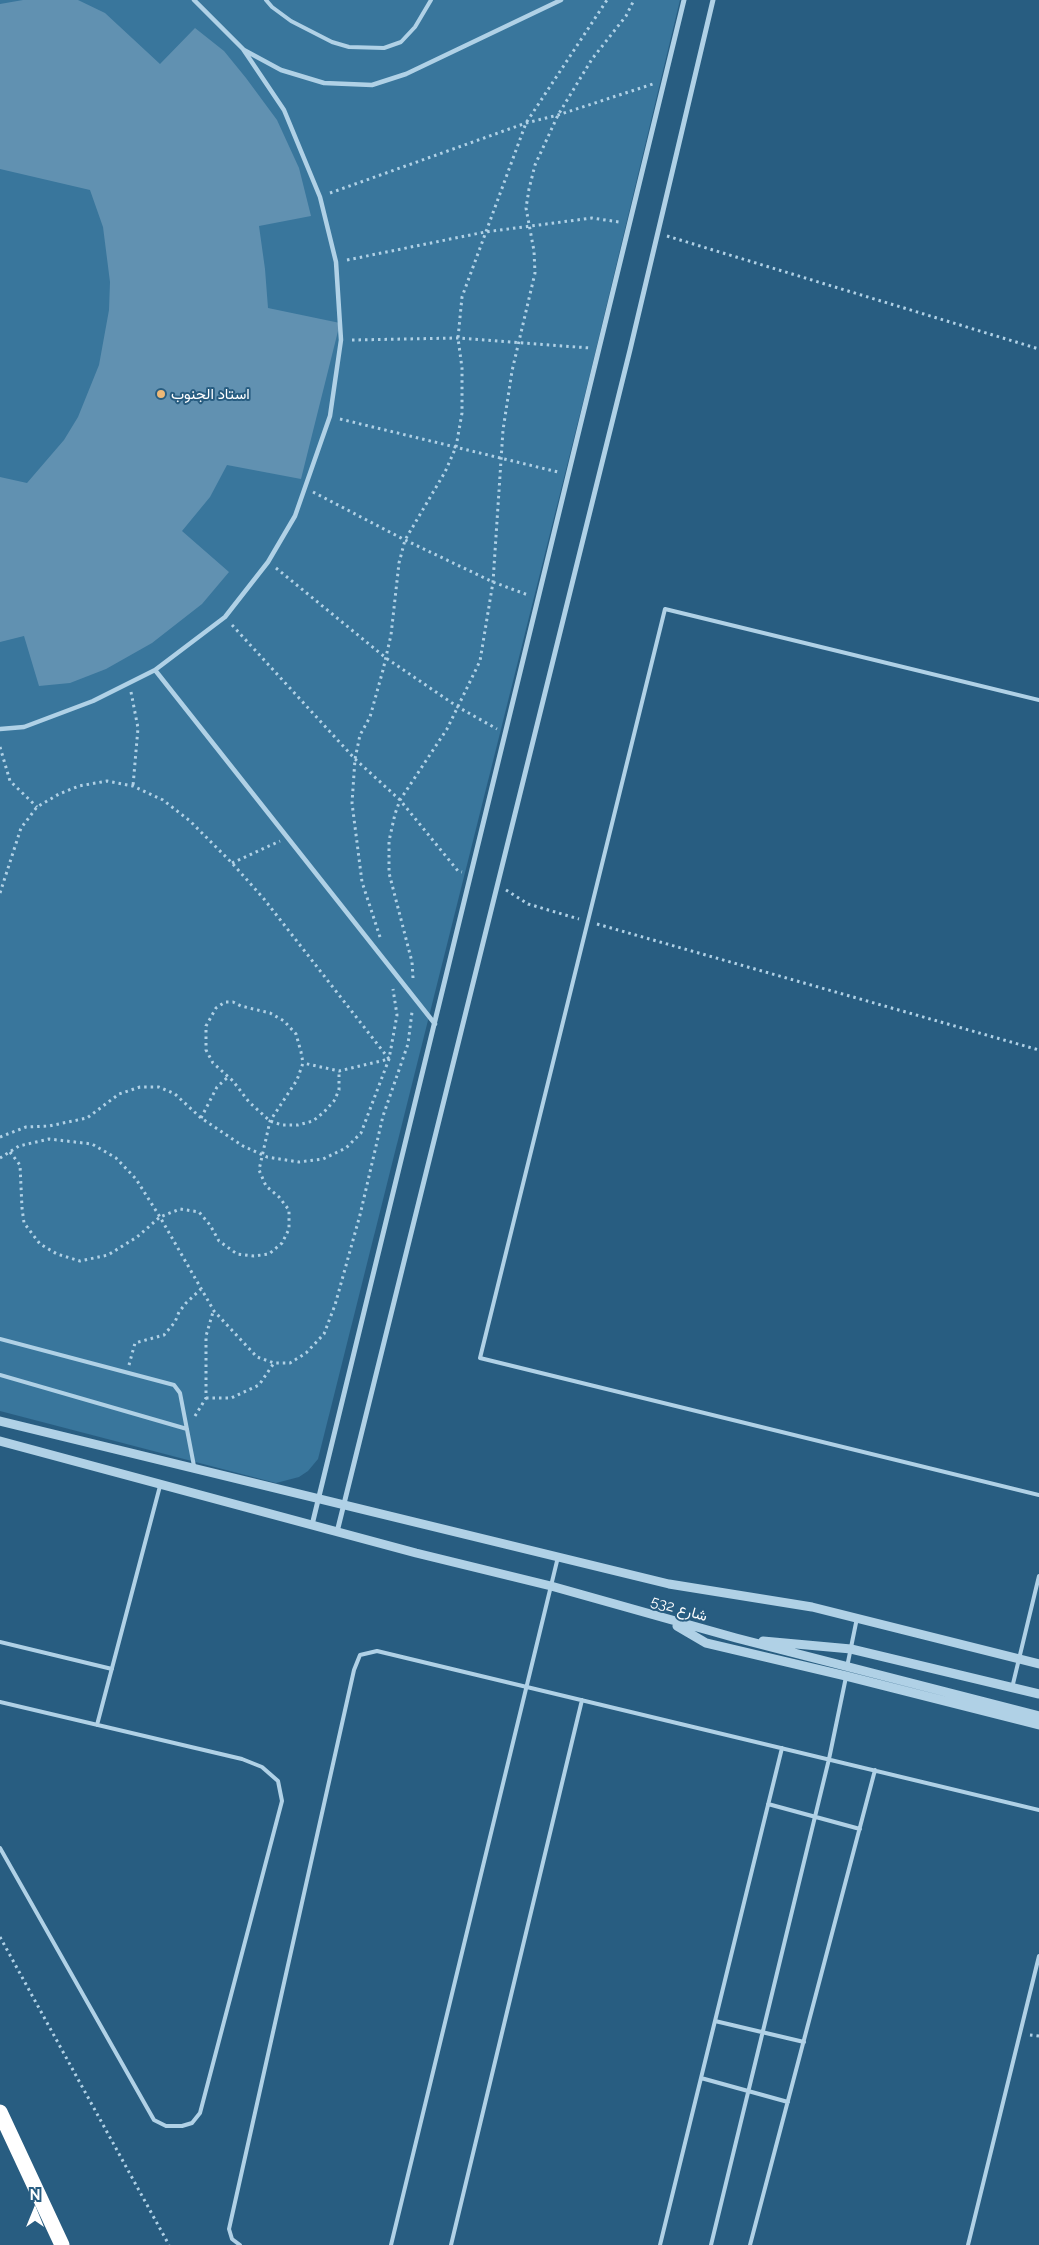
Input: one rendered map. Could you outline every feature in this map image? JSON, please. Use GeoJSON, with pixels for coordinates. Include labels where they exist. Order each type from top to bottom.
{"type":"FeatureCollection","features":[{"type":"Feature","properties":{"kind":"highway"},"geometry":{"type":"LineString","coordinates":[[0,2112],[62,2245]]}},
{"type":"Feature","properties":{"kind":"street"},"geometry":{"type":"LineString","coordinates":[[0,729],[24,727],[93,701],[156,670],[224,617],[268,562],[296,516],[330,416],[341,340],[336,262],[320,197],[284,110],[243,50],[194,0]]}},
{"type":"Feature","properties":{"kind":"street"},"geometry":{"type":"LineString","coordinates":[[243,50],[281,70],[324,83],[372,85],[406,74],[561,0]]}},
{"type":"Feature","properties":{"kind":"street"},"geometry":{"type":"LineString","coordinates":[[312,1525],[684,0]]}},
{"type":"Feature","properties":{"kind":"street"},"geometry":{"type":"LineString","coordinates":[[338,1532],[343,1505],[630,350],[656,233],[713,0]]}},
{"type":"Feature","properties":{"kind":"street"},"geometry":{"type":"LineString","coordinates":[[156,670],[435,1024]]}},
{"type":"Feature","properties":{"kind":"street","name":"شارع 532"},"geometry":{"type":"LineString","coordinates":[[0,1421],[669,1584],[812,1607],[1039,1664]]}},
{"type":"Feature","properties":{"kind":"street","name":"شارع 532"},"geometry":{"type":"LineString","coordinates":[[0,1441],[338,1532],[551,1586],[847,1671],[1039,1716]]}},
{"type":"Feature","properties":{"kind":"street"},"geometry":{"type":"LineString","coordinates":[[666,1620],[706,1643],[847,1671],[1039,1725]]}},
{"type":"Feature","properties":{"kind":"street"},"geometry":{"type":"LineString","coordinates":[[736,1638],[851,1649],[1039,1694]]}},
{"type":"Feature","properties":{"kind":"lane"},"geometry":{"type":"LineString","coordinates":[[266,0],[272,7],[291,21],[332,42],[350,47],[384,48],[401,42],[415,27],[431,0]]}},
{"type":"Feature","properties":{"kind":"lane"},"geometry":{"type":"LineString","coordinates":[[1039,700],[665,609],[480,1358],[1039,1494]]}},
{"type":"Feature","properties":{"kind":"lane"},"geometry":{"type":"LineString","coordinates":[[0,1339],[127,1371],[174,1385],[180,1393],[194,1467]]}},
{"type":"Feature","properties":{"kind":"lane"},"geometry":{"type":"LineString","coordinates":[[0,1375],[187,1429]]}},
{"type":"Feature","properties":{"kind":"lane"},"geometry":{"type":"LineString","coordinates":[[97,1725],[161,1484]]}},
{"type":"Feature","properties":{"kind":"lane"},"geometry":{"type":"LineString","coordinates":[[391,2245],[558,1557]]}},
{"type":"Feature","properties":{"kind":"lane"},"geometry":{"type":"LineString","coordinates":[[1012,1688],[1039,1576]]}},
{"type":"Feature","properties":{"kind":"lane"},"geometry":{"type":"LineString","coordinates":[[711,2245],[829,1759],[857,1618]]}},
{"type":"Feature","properties":{"kind":"lane"},"geometry":{"type":"LineString","coordinates":[[0,1642],[112,1669]]}},
{"type":"Feature","properties":{"kind":"lane"},"geometry":{"type":"LineString","coordinates":[[240,2245],[232,2239],[229,2229],[354,1670],[360,1655],[377,1651],[1039,1810]]}},
{"type":"Feature","properties":{"kind":"lane"},"geometry":{"type":"LineString","coordinates":[[451,2245],[582,1700]]}},
{"type":"Feature","properties":{"kind":"lane"},"geometry":{"type":"LineString","coordinates":[[0,1702],[242,1759],[262,1768],[278,1781],[282,1801],[200,2113],[192,2123],[182,2126],[166,2126],[154,2120],[0,1848]]}},
{"type":"Feature","properties":{"kind":"lane"},"geometry":{"type":"LineString","coordinates":[[660,2245],[782,1748]]}},
{"type":"Feature","properties":{"kind":"lane"},"geometry":{"type":"LineString","coordinates":[[750,2245],[875,1770]]}},
{"type":"Feature","properties":{"kind":"lane"},"geometry":{"type":"LineString","coordinates":[[768,1804],[860,1829]]}},
{"type":"Feature","properties":{"kind":"lane"},"geometry":{"type":"LineString","coordinates":[[968,2245],[1039,1956]]}},
{"type":"Feature","properties":{"kind":"lane"},"geometry":{"type":"LineString","coordinates":[[715,2021],[804,2042]]}},
{"type":"Feature","properties":{"kind":"lane"},"geometry":{"type":"LineString","coordinates":[[701,2078],[788,2102]]}},
{"type":"Feature","properties":{"kind":"path"},"geometry":{"type":"LineString","coordinates":[[382,941],[362,882],[352,803],[355,759],[360,735],[370,717],[386,658],[391,635],[399,563],[405,540],[445,472],[456,448],[462,413],[462,368],[458,338],[462,296],[526,123],[607,0]]}},
{"type":"Feature","properties":{"kind":"path"},"geometry":{"type":"LineString","coordinates":[[0,1158],[19,1146],[49,1139],[92,1144],[116,1158],[136,1179],[214,1311],[257,1357],[274,1363],[290,1363],[306,1354],[324,1334],[335,1305],[360,1215],[383,1116],[408,1044],[414,998],[412,962],[389,874],[389,841],[395,814],[400,800],[447,729],[480,661],[493,582],[502,430],[518,342],[535,273],[531,226],[526,208],[528,189],[535,165],[558,116],[592,59],[626,16],[634,0]]}},
{"type":"Feature","properties":{"kind":"path"},"geometry":{"type":"LineString","coordinates":[[320,197],[526,123],[558,116],[665,80]]}},
{"type":"Feature","properties":{"kind":"path"},"geometry":{"type":"LineString","coordinates":[[336,262],[485,232],[592,218],[630,224]]}},
{"type":"Feature","properties":{"kind":"path"},"geometry":{"type":"LineString","coordinates":[[656,233],[1039,349]]}},
{"type":"Feature","properties":{"kind":"path"},"geometry":{"type":"LineString","coordinates":[[341,340],[458,338],[599,349]]}},
{"type":"Feature","properties":{"kind":"path"},"geometry":{"type":"LineString","coordinates":[[330,416],[569,474]]}},
{"type":"Feature","properties":{"kind":"path"},"geometry":{"type":"LineString","coordinates":[[305,489],[493,582],[539,599]]}},
{"type":"Feature","properties":{"kind":"path"},"geometry":{"type":"LineString","coordinates":[[268,562],[386,658],[458,707],[506,734]]}},
{"type":"Feature","properties":{"kind":"path"},"geometry":{"type":"LineString","coordinates":[[224,617],[355,759],[400,800],[458,871],[471,876]]}},
{"type":"Feature","properties":{"kind":"path"},"geometry":{"type":"LineString","coordinates":[[130,683],[138,728],[133,786]]}},
{"type":"Feature","properties":{"kind":"path"},"geometry":{"type":"LineString","coordinates":[[0,747],[10,781],[38,807]]}},
{"type":"Feature","properties":{"kind":"path"},"geometry":{"type":"LineString","coordinates":[[0,893],[21,828],[38,807],[59,794],[80,786],[106,781],[133,786],[163,800],[190,821],[232,863],[270,907],[389,1059]]}},
{"type":"Feature","properties":{"kind":"path"},"geometry":{"type":"LineString","coordinates":[[232,863],[288,838]]}},
{"type":"Feature","properties":{"kind":"path"},"geometry":{"type":"LineString","coordinates":[[498,884],[528,904],[1039,1050]]}},
{"type":"Feature","properties":{"kind":"path"},"geometry":{"type":"LineString","coordinates":[[0,1137],[26,1128],[49,1126],[87,1118],[119,1094],[140,1088],[159,1087],[175,1094],[201,1118],[243,1146],[262,1154],[300,1162],[323,1159],[346,1148],[361,1133],[389,1059],[397,1015],[390,968]]}},
{"type":"Feature","properties":{"kind":"path"},"geometry":{"type":"LineString","coordinates":[[10,1152],[20,1164],[24,1223],[40,1244],[57,1254],[80,1261],[108,1255],[137,1237],[160,1217],[180,1209],[198,1212],[210,1225],[219,1241],[236,1254],[254,1256],[269,1254],[282,1243],[289,1229],[289,1210],[279,1197],[266,1186],[260,1174],[262,1154],[270,1121],[297,1080],[303,1063],[296,1034],[284,1021],[270,1013],[241,1006],[233,1002],[225,1002],[216,1008],[206,1026],[206,1050],[213,1063],[228,1077],[249,1102],[270,1121],[298,1125],[313,1121],[334,1101],[339,1090],[339,1071]]}},
{"type":"Feature","properties":{"kind":"path"},"geometry":{"type":"LineString","coordinates":[[303,1063],[318,1068],[339,1071],[389,1059]]}},
{"type":"Feature","properties":{"kind":"path"},"geometry":{"type":"LineString","coordinates":[[201,1118],[217,1087],[228,1077]]}},
{"type":"Feature","properties":{"kind":"path"},"geometry":{"type":"LineString","coordinates":[[127,1371],[135,1343],[164,1335],[175,1322],[182,1308],[201,1289]]}},
{"type":"Feature","properties":{"kind":"path"},"geometry":{"type":"LineString","coordinates":[[187,1429],[206,1398],[206,1336],[214,1311]]}},
{"type":"Feature","properties":{"kind":"path"},"geometry":{"type":"LineString","coordinates":[[206,1398],[232,1398],[258,1385],[274,1363]]}},
{"type":"Feature","properties":{"kind":"path"},"geometry":{"type":"LineString","coordinates":[[0,1937],[169,2245]]}},
{"type":"Feature","properties":{"kind":"shaded area"},"geometry":{"type":"Polygon","coordinates":[[[0,0],[680,0],[591,370],[318,1459],[308,1471],[299,1477],[276,1483],[0,1411],[0,0]]]}},
{"type":"Feature","properties":{"kind":"building","name":"استاد الجنوب"},"geometry":{"type":"Polygon","coordinates":[[[23,0],[78,0],[105,13],[160,64],[195,28],[224,51],[277,120],[299,168],[311,216],[259,226],[268,308],[340,323],[301,479],[227,465],[210,497],[182,531],[229,572],[202,604],[152,643],[106,669],[70,683],[39,686],[24,636],[0,642],[0,477],[27,483],[64,440],[78,417],[99,365],[109,310],[110,282],[103,227],[90,190],[0,169],[0,4],[23,0]]]}},
{"type":"Feature","properties":{"kind":"place","name":"استاد الجنوب"},"geometry":{"type":"Point","coordinates":[161,394]}}]}
